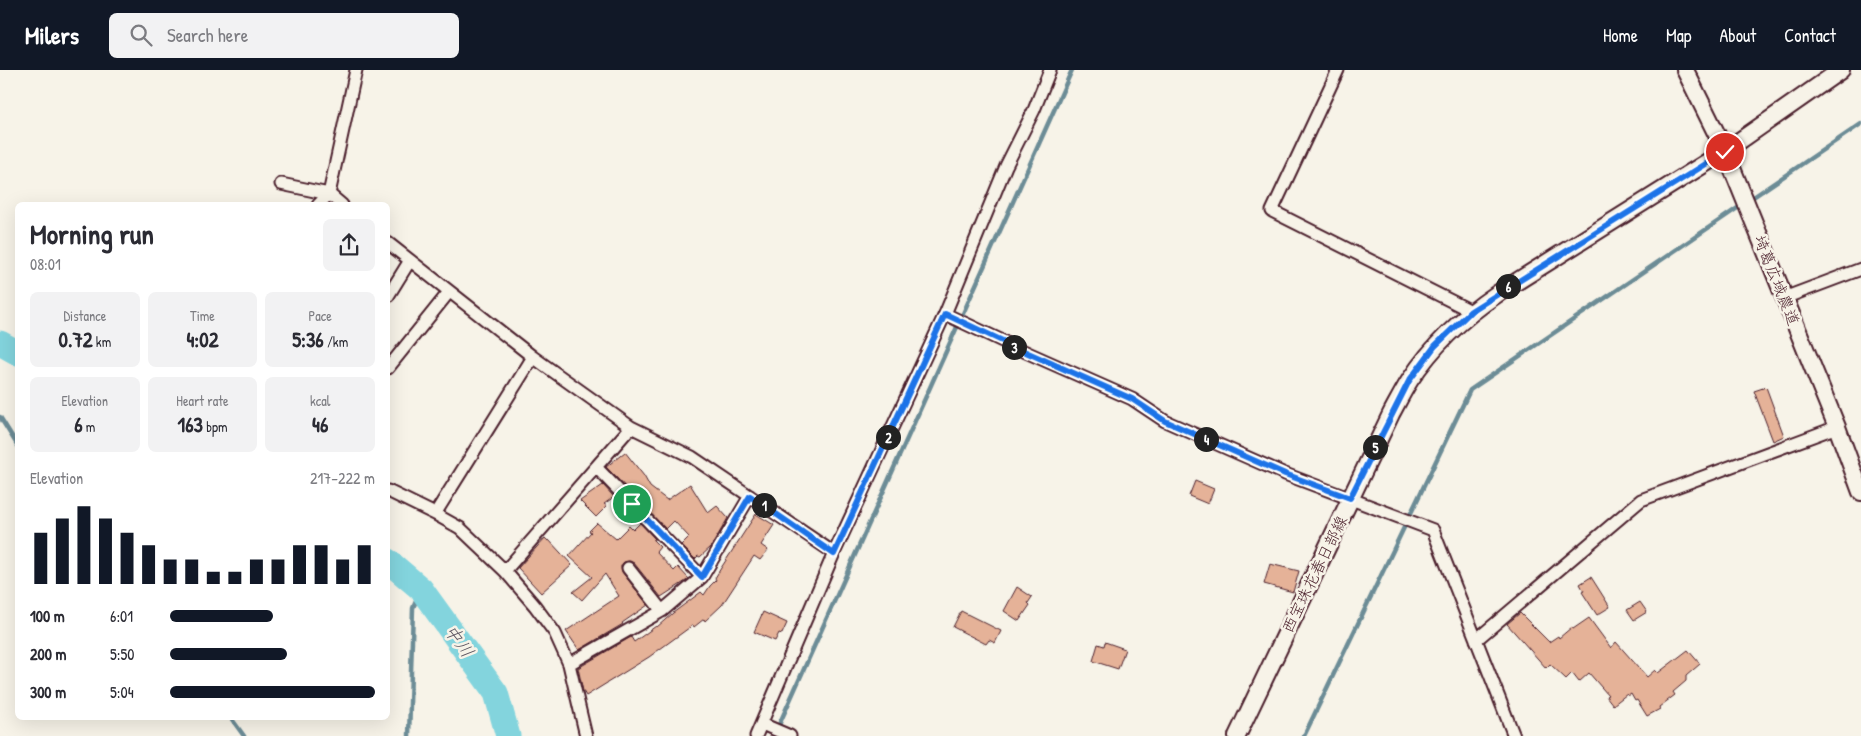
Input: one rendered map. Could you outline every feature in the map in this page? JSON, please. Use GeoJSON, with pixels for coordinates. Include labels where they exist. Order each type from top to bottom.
{"type":"FeatureCollection","features":[{"type":"Feature","properties":{"kind":"main road","name":"埼葛広域農道"},"geometry":{"type":"LineString","coordinates":[[1685,70],[1725,152],[1837,427],[1861,492]]}},
{"type":"Feature","properties":{"kind":"main road","name":"西宝珠花春日部線"},"geometry":{"type":"LineString","coordinates":[[1237,736],[1350,498],[1409,381],[1435,346],[1471,311],[1725,152],[1841,70]]}},
{"type":"Feature","properties":{"kind":"street"},"geometry":{"type":"LineString","coordinates":[[321,202],[329,194],[356,70]]}},
{"type":"Feature","properties":{"kind":"street"},"geometry":{"type":"LineString","coordinates":[[756,736],[834,554],[945,314],[1006,166],[1034,110],[1050,70]]}},
{"type":"Feature","properties":{"kind":"street"},"geometry":{"type":"LineString","coordinates":[[1338,70],[1272,211],[1471,311]]}},
{"type":"Feature","properties":{"kind":"street"},"geometry":{"type":"LineString","coordinates":[[281,184],[329,194],[338,202]]}},
{"type":"Feature","properties":{"kind":"street"},"geometry":{"type":"LineString","coordinates":[[390,245],[409,262],[533,357],[632,427],[692,457],[834,554]]}},
{"type":"Feature","properties":{"kind":"street"},"geometry":{"type":"LineString","coordinates":[[390,293],[409,262]]}},
{"type":"Feature","properties":{"kind":"street"},"geometry":{"type":"LineString","coordinates":[[1784,298],[1861,269]]}},
{"type":"Feature","properties":{"kind":"street"},"geometry":{"type":"LineString","coordinates":[[390,365],[448,292]]}},
{"type":"Feature","properties":{"kind":"street"},"geometry":{"type":"LineString","coordinates":[[945,314],[1132,399],[1165,421],[1285,474],[1433,530],[1514,736]]}},
{"type":"Feature","properties":{"kind":"street"},"geometry":{"type":"LineString","coordinates":[[435,514],[533,357]]}},
{"type":"Feature","properties":{"kind":"street"},"geometry":{"type":"LineString","coordinates":[[505,571],[632,427]]}},
{"type":"Feature","properties":{"kind":"street"},"geometry":{"type":"LineString","coordinates":[[1476,640],[1641,500],[1837,427]]}},
{"type":"Feature","properties":{"kind":"street"},"geometry":{"type":"LineString","coordinates":[[596,467],[702,577]]}},
{"type":"Feature","properties":{"kind":"street"},"geometry":{"type":"LineString","coordinates":[[390,492],[460,528],[505,571],[535,606],[555,633],[569,664],[586,736]]}},
{"type":"Feature","properties":{"kind":"street"},"geometry":{"type":"LineString","coordinates":[[569,664],[662,611],[702,577],[750,496]]}},
{"type":"Feature","properties":{"kind":"street"},"geometry":{"type":"LineString","coordinates":[[628,568],[662,611]]}},
{"type":"Feature","properties":{"kind":"street"},"geometry":{"type":"LineString","coordinates":[[762,724],[790,736]]}},
{"type":"Feature","properties":{"kind":"building"},"geometry":{"type":"Polygon","coordinates":[[[1766,387],[1784,436],[1773,441],[1754,391],[1766,387]]]}},
{"type":"Feature","properties":{"kind":"building"},"geometry":{"type":"Polygon","coordinates":[[[625,452],[644,476],[650,487],[667,500],[690,484],[708,513],[717,506],[728,518],[711,547],[700,557],[698,556],[695,559],[681,545],[689,537],[674,521],[666,529],[606,467],[625,452]]]}},
{"type":"Feature","properties":{"kind":"building"},"geometry":{"type":"Polygon","coordinates":[[[1195,481],[1214,489],[1208,504],[1189,496],[1195,481]]]}},
{"type":"Feature","properties":{"kind":"building"},"geometry":{"type":"Polygon","coordinates":[[[603,485],[614,497],[604,504],[607,506],[596,517],[580,501],[603,485]]]}},
{"type":"Feature","properties":{"kind":"building"},"geometry":{"type":"Polygon","coordinates":[[[756,514],[774,525],[761,545],[768,550],[760,560],[754,556],[722,605],[705,621],[704,619],[694,627],[693,625],[649,657],[586,696],[583,691],[578,668],[631,637],[634,642],[657,627],[701,592],[704,595],[716,580],[715,578],[721,568],[756,514]]]}},
{"type":"Feature","properties":{"kind":"building"},"geometry":{"type":"Polygon","coordinates":[[[597,523],[616,539],[629,526],[633,530],[640,523],[660,547],[656,552],[674,571],[678,567],[689,579],[661,597],[634,563],[630,561],[624,562],[621,566],[622,572],[648,605],[623,624],[579,650],[566,631],[619,596],[605,574],[582,600],[573,592],[592,577],[569,556],[597,523]]]}},
{"type":"Feature","properties":{"kind":"building"},"geometry":{"type":"Polygon","coordinates":[[[545,538],[572,565],[541,593],[518,568],[545,538]]]}},
{"type":"Feature","properties":{"kind":"building"},"geometry":{"type":"Polygon","coordinates":[[[1270,564],[1299,571],[1293,592],[1264,584],[1270,564]]]}},
{"type":"Feature","properties":{"kind":"building"},"geometry":{"type":"Polygon","coordinates":[[[1591,577],[1610,607],[1597,615],[1582,592],[1584,591],[1580,584],[1591,577]]]}},
{"type":"Feature","properties":{"kind":"building"},"geometry":{"type":"Polygon","coordinates":[[[1017,587],[1032,597],[1028,603],[1030,605],[1019,621],[1004,611],[1017,587]]]}},
{"type":"Feature","properties":{"kind":"building"},"geometry":{"type":"Polygon","coordinates":[[[1640,602],[1647,612],[1634,620],[1627,610],[1640,602]]]}},
{"type":"Feature","properties":{"kind":"building"},"geometry":{"type":"Polygon","coordinates":[[[961,611],[1001,631],[995,643],[989,640],[986,644],[953,627],[961,611]]]}},
{"type":"Feature","properties":{"kind":"building"},"geometry":{"type":"Polygon","coordinates":[[[763,612],[787,623],[782,634],[779,633],[775,641],[754,632],[763,612]]]}},
{"type":"Feature","properties":{"kind":"building"},"geometry":{"type":"Polygon","coordinates":[[[1520,613],[1549,642],[1558,636],[1559,638],[1572,627],[1573,629],[1589,618],[1611,648],[1616,642],[1647,677],[1655,670],[1658,673],[1688,650],[1700,664],[1686,676],[1686,681],[1673,692],[1675,695],[1659,707],[1660,709],[1647,716],[1631,694],[1628,696],[1627,694],[1613,705],[1606,696],[1608,695],[1589,673],[1579,682],[1572,673],[1566,679],[1550,664],[1546,668],[1507,624],[1520,613]]]}},
{"type":"Feature","properties":{"kind":"building"},"geometry":{"type":"Polygon","coordinates":[[[1105,642],[1125,649],[1118,669],[1093,661],[1098,644],[1104,646],[1105,642]]]}},
{"type":"Feature","properties":{"kind":"waterway"},"geometry":{"type":"LineString","coordinates":[[774,736],[1072,70]]}},
{"type":"Feature","properties":{"kind":"waterway"},"geometry":{"type":"LineString","coordinates":[[1749,200],[1861,124]]}},
{"type":"Feature","properties":{"kind":"waterway"},"geometry":{"type":"LineString","coordinates":[[1304,736],[1470,390],[1742,205]]}},
{"type":"Feature","properties":{"kind":"waterway","name":"中川"},"geometry":{"type":"LineString","coordinates":[[0,343],[15,351]]}},
{"type":"Feature","properties":{"kind":"waterway"},"geometry":{"type":"LineString","coordinates":[[0,417],[15,441]]}},
{"type":"Feature","properties":{"kind":"waterway","name":"中川"},"geometry":{"type":"LineString","coordinates":[[390,563],[421,589],[496,693],[508,736]]}},
{"type":"Feature","properties":{"kind":"waterway"},"geometry":{"type":"LineString","coordinates":[[409,736],[413,608],[421,589]]}},
{"type":"Feature","properties":{"kind":"waterway"},"geometry":{"type":"LineString","coordinates":[[232,720],[244,736]]}},
{"type":"Feature","properties":{"kind":"route"},"geometry":{"type":"LineString","coordinates":[[632,504],[702,577],[750,496],[834,554],[945,314],[1132,399],[1165,421],[1285,474],[1350,498],[1409,381],[1435,346],[1471,311],[1725,152]]}}]}
